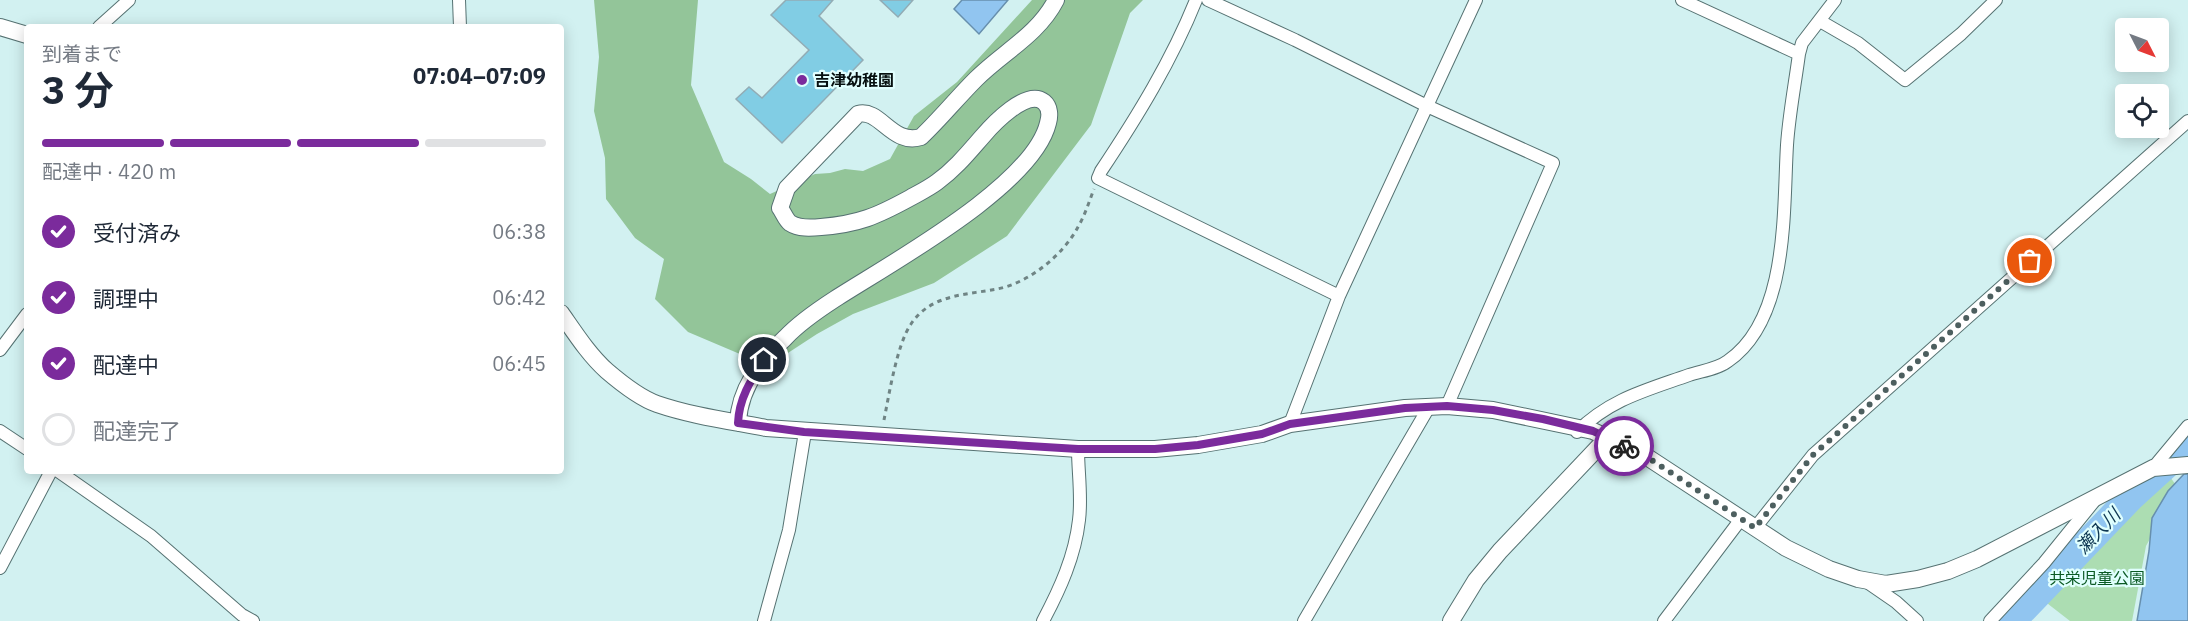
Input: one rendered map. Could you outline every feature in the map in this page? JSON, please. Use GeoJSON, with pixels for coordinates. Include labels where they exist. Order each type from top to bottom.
{"type":"FeatureCollection","features":[{"type":"Feature","properties":{"kind":"street"},"geometry":{"type":"LineString","coordinates":[[102,24],[129,0]]}},
{"type":"Feature","properties":{"kind":"street"},"geometry":{"type":"LineString","coordinates":[[459,0],[460,24]]}},
{"type":"Feature","properties":{"kind":"street"},"geometry":{"type":"LineString","coordinates":[[738,423],[738,411],[742,398],[751,381],[764,360],[785,337],[833,300],[943,231],[1006,181],[1026,162],[1046,133],[1049,119],[1048,107],[1043,101],[1035,98],[1026,99],[1001,117],[959,164],[935,183],[878,216],[850,225],[807,228],[790,222],[780,208],[788,188],[858,114],[868,114],[904,139],[912,140],[921,137],[977,78],[1032,33],[1056,0]]}},
{"type":"Feature","properties":{"kind":"street"},"geometry":{"type":"LineString","coordinates":[[1196,0],[1184,31],[1098,178],[1340,296]]}},
{"type":"Feature","properties":{"kind":"street"},"geometry":{"type":"LineString","coordinates":[[1208,0],[1295,40],[1427,106],[1553,163],[1447,406]]}},
{"type":"Feature","properties":{"kind":"street"},"geometry":{"type":"LineString","coordinates":[[1290,424],[1340,296],[1476,0]]}},
{"type":"Feature","properties":{"kind":"street"},"geometry":{"type":"LineString","coordinates":[[1682,0],[1696,3],[1799,54]]}},
{"type":"Feature","properties":{"kind":"street"},"geometry":{"type":"LineString","coordinates":[[1577,432],[1589,420],[1619,400],[1727,362],[1754,337],[1767,309],[1779,259],[1787,141],[1799,54],[1802,43],[1835,0]]}},
{"type":"Feature","properties":{"kind":"street"},"geometry":{"type":"LineString","coordinates":[[1820,21],[1858,43],[1905,80],[1996,0]]}},
{"type":"Feature","properties":{"kind":"street"},"geometry":{"type":"LineString","coordinates":[[0,27],[24,34]]}},
{"type":"Feature","properties":{"kind":"street"},"geometry":{"type":"LineString","coordinates":[[1755,528],[1813,455],[2188,121]]}},
{"type":"Feature","properties":{"kind":"street"},"geometry":{"type":"LineString","coordinates":[[564,317],[583,344],[607,371],[656,403],[738,423],[804,432],[1078,449],[1155,449],[1198,445],[1262,434],[1290,424],[1405,408],[1447,406],[1493,410],[1607,438],[1641,453],[1786,548],[1829,569],[1863,580],[1886,584],[1948,571],[1977,559],[2153,468],[2188,465]]}},
{"type":"Feature","properties":{"kind":"street"},"geometry":{"type":"LineString","coordinates":[[0,350],[24,318]]}},
{"type":"Feature","properties":{"kind":"street"},"geometry":{"type":"LineString","coordinates":[[1304,621],[1429,407]]}},
{"type":"Feature","properties":{"kind":"street"},"geometry":{"type":"LineString","coordinates":[[2153,468],[2188,426]]}},
{"type":"Feature","properties":{"kind":"street"},"geometry":{"type":"LineString","coordinates":[[0,431],[24,447]]}},
{"type":"Feature","properties":{"kind":"street"},"geometry":{"type":"LineString","coordinates":[[764,621],[789,530],[804,432]]}},
{"type":"Feature","properties":{"kind":"street"},"geometry":{"type":"LineString","coordinates":[[1451,621],[1476,580],[1500,551],[1607,438]]}},
{"type":"Feature","properties":{"kind":"street"},"geometry":{"type":"LineString","coordinates":[[1043,621],[1060,589],[1074,549],[1080,517],[1078,449]]}},
{"type":"Feature","properties":{"kind":"street"},"geometry":{"type":"LineString","coordinates":[[0,568],[49,474]]}},
{"type":"Feature","properties":{"kind":"street"},"geometry":{"type":"LineString","coordinates":[[62,474],[151,536],[242,615],[253,621]]}},
{"type":"Feature","properties":{"kind":"street"},"geometry":{"type":"LineString","coordinates":[[1990,621],[2044,564],[2099,495]]}},
{"type":"Feature","properties":{"kind":"street"},"geometry":{"type":"LineString","coordinates":[[1664,621],[1741,519]]}},
{"type":"Feature","properties":{"kind":"street"},"geometry":{"type":"LineString","coordinates":[[1840,565],[1896,602],[1917,621]]}},
{"type":"Feature","properties":{"kind":"path"},"geometry":{"type":"LineString","coordinates":[[884,420],[892,378],[904,339],[910,325],[920,313],[941,299],[999,289],[1027,278],[1045,267],[1077,229],[1098,178]]}},
{"type":"Feature","properties":{"kind":"green space"},"geometry":{"type":"Polygon","coordinates":[[[594,0],[698,0],[691,85],[724,162],[770,194],[815,174],[845,169],[863,171],[890,159],[914,116],[957,82],[1032,0],[1143,0],[1130,13],[1091,125],[1007,236],[934,283],[853,314],[768,366],[688,332],[655,299],[664,259],[635,238],[606,199],[605,158],[594,111],[599,57],[594,0]]]}},
{"type":"Feature","properties":{"kind":"green space","name":"共栄児童公園"},"geometry":{"type":"Polygon","coordinates":[[[2168,474],[2178,488],[2146,546],[2132,621],[2070,621],[2030,590],[2110,499],[2168,474]]]}},
{"type":"Feature","properties":{"kind":"water"},"geometry":{"type":"Polygon","coordinates":[[[962,0],[1008,0],[979,34],[954,9],[962,0]]]}},
{"type":"Feature","properties":{"kind":"water"},"geometry":{"type":"Polygon","coordinates":[[[2184,474],[2188,474],[2188,621],[2137,621],[2152,518],[2168,491],[2184,474]]]}},
{"type":"Feature","properties":{"kind":"building"},"geometry":{"type":"Polygon","coordinates":[[[786,0],[833,0],[819,16],[863,60],[782,143],[736,99],[749,87],[762,98],[809,50],[771,15],[786,0]]]}},
{"type":"Feature","properties":{"kind":"building"},"geometry":{"type":"Polygon","coordinates":[[[880,0],[913,0],[898,17],[880,0]]]}},
{"type":"Feature","properties":{"kind":"waterway","name":"瀬入川"},"geometry":{"type":"LineString","coordinates":[[2012,621],[2130,498],[2188,445]]}},
{"type":"Feature","properties":{"kind":"way so far"},"geometry":{"type":"LineString","coordinates":[[1624,446],[1641,453],[1755,528],[1813,455],[2030,261]]}},
{"type":"Feature","properties":{"kind":"place","name":"吉津幼稚園"},"geometry":{"type":"Point","coordinates":[802,80]}},
{"type":"Feature","properties":{"kind":"route"},"geometry":{"type":"LineString","coordinates":[[764,360],[742,398],[738,411],[738,423],[804,432],[1078,449],[1155,449],[1198,445],[1262,434],[1290,424],[1405,408],[1447,406],[1493,410],[1543,419],[1593,431],[1624,446]]}}]}
